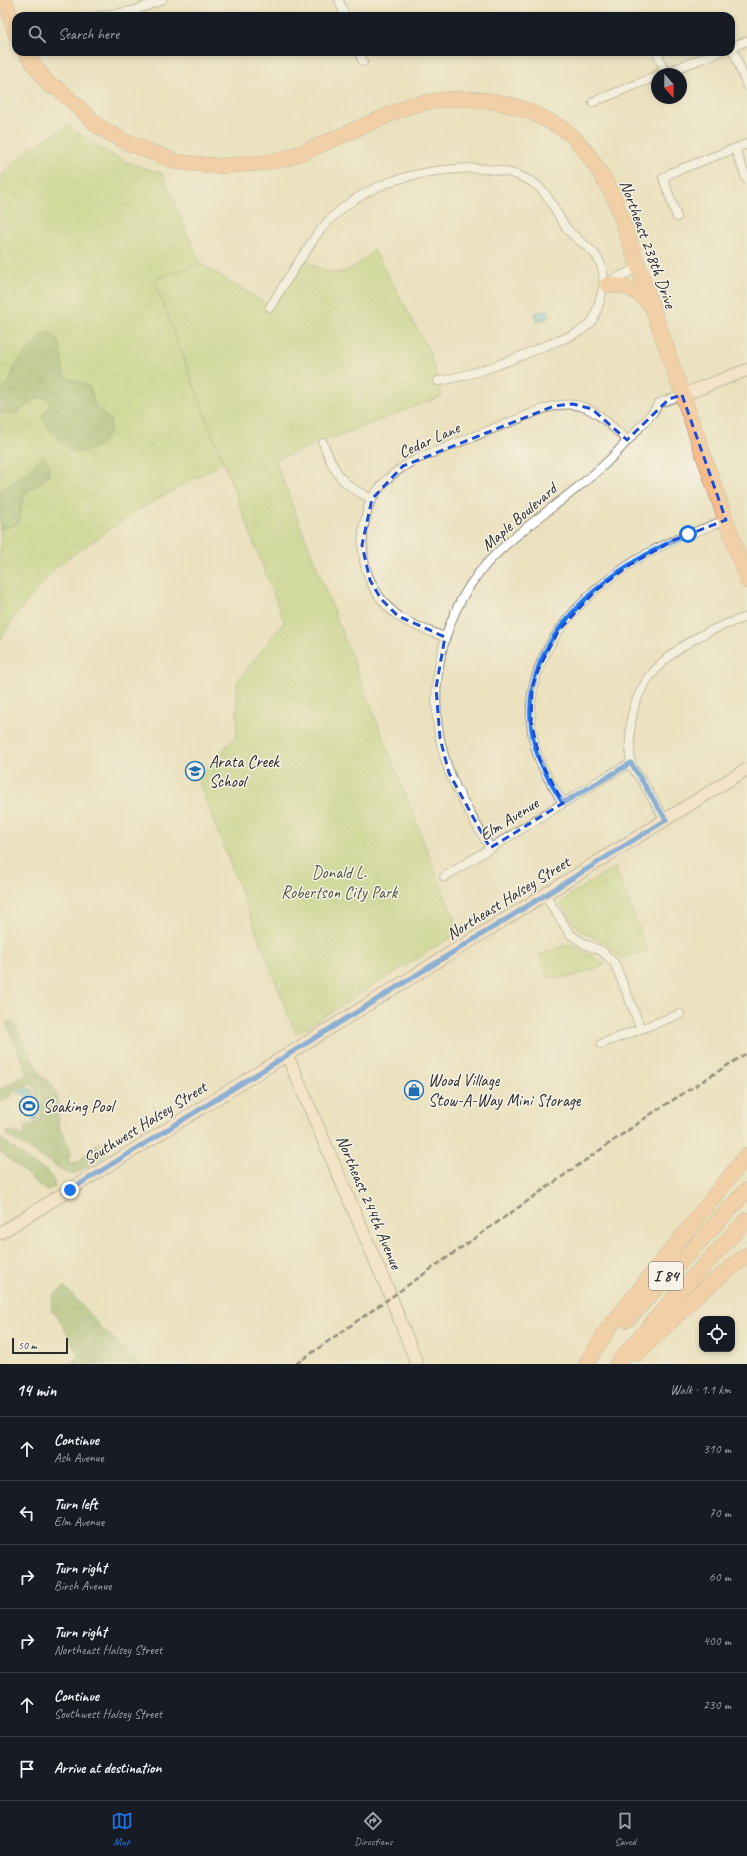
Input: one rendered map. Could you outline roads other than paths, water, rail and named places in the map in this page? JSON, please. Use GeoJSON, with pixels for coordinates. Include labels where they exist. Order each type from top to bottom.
{"type":"FeatureCollection","features":[{"type":"Feature","properties":{"kind":"highway"},"geometry":{"type":"LineString","coordinates":[[5,0],[12,22]]}},
{"type":"Feature","properties":{"kind":"highway"},"geometry":{"type":"LineString","coordinates":[[14,0],[18,12]]}},
{"type":"Feature","properties":{"kind":"highway","name":"Northeast 238th Drive"},"geometry":{"type":"LineString","coordinates":[[28,56],[49,85],[59,89],[99,127],[126,142],[177,162],[219,166],[262,163],[297,154],[391,113],[426,102],[462,98],[502,102],[528,111],[547,120],[576,140],[599,172],[614,197],[652,309],[675,397],[726,520],[747,581]]}},
{"type":"Feature","properties":{"kind":"highway","name":"Northeast 238th Drive"},"geometry":{"type":"LineString","coordinates":[[39,56],[56,80],[59,89]]}},
{"type":"Feature","properties":{"kind":"highway"},"geometry":{"type":"LineString","coordinates":[[605,286],[625,286],[636,291],[652,309]]}},
{"type":"Feature","properties":{"kind":"highway"},"geometry":{"type":"LineString","coordinates":[[587,1364],[608,1329],[747,1154]]}},
{"type":"Feature","properties":{"kind":"highway","name":"I 84"},"geometry":{"type":"LineString","coordinates":[[587,1364],[669,1273],[747,1190]]}},
{"type":"Feature","properties":{"kind":"highway","name":"I 84"},"geometry":{"type":"LineString","coordinates":[[617,1364],[679,1292],[747,1220]]}},
{"type":"Feature","properties":{"kind":"highway"},"geometry":{"type":"LineString","coordinates":[[626,1364],[705,1288],[747,1255]]}},
{"type":"Feature","properties":{"kind":"street"},"geometry":{"type":"LineString","coordinates":[[126,12],[133,11],[162,0]]}},
{"type":"Feature","properties":{"kind":"street"},"geometry":{"type":"LineString","coordinates":[[339,0],[344,12]]}},
{"type":"Feature","properties":{"kind":"street"},"geometry":{"type":"LineString","coordinates":[[735,46],[747,41]]}},
{"type":"Feature","properties":{"kind":"street"},"geometry":{"type":"LineString","coordinates":[[735,55],[747,86]]}},
{"type":"Feature","properties":{"kind":"street"},"geometry":{"type":"LineString","coordinates":[[361,56],[363,62]]}},
{"type":"Feature","properties":{"kind":"street"},"geometry":{"type":"LineString","coordinates":[[658,56],[660,68]]}},
{"type":"Feature","properties":{"kind":"street"},"geometry":{"type":"LineString","coordinates":[[677,68],[708,56]]}},
{"type":"Feature","properties":{"kind":"street"},"geometry":{"type":"LineString","coordinates":[[593,102],[651,78]]}},
{"type":"Feature","properties":{"kind":"street"},"geometry":{"type":"LineString","coordinates":[[677,217],[663,178],[674,172],[747,144]]}},
{"type":"Feature","properties":{"kind":"street"},"geometry":{"type":"LineString","coordinates":[[735,148],[747,180]]}},
{"type":"Feature","properties":{"kind":"street"},"geometry":{"type":"LineString","coordinates":[[270,307],[317,234],[329,220],[354,201],[387,182],[406,176],[465,168],[499,171],[520,176],[541,189],[548,197],[568,230],[598,260],[603,273],[605,286],[593,320],[589,325],[573,335],[496,366],[438,380]]}},
{"type":"Feature","properties":{"kind":"street"},"geometry":{"type":"LineString","coordinates":[[605,286],[614,279],[638,268]]}},
{"type":"Feature","properties":{"kind":"street"},"geometry":{"type":"LineString","coordinates":[[675,397],[747,370]]}},
{"type":"Feature","properties":{"kind":"street","name":"Maple Boulevard"},"geometry":{"type":"LineString","coordinates":[[490,848],[449,773],[440,738],[436,717],[436,688],[445,637],[462,598],[498,551],[605,464],[654,411],[675,397]]}},
{"type":"Feature","properties":{"kind":"street","name":"Cedar Lane"},"geometry":{"type":"LineString","coordinates":[[445,637],[419,628],[398,616],[375,591],[365,566],[362,545],[367,511],[372,499],[391,476],[403,466],[419,458],[554,406],[573,404],[592,409],[627,440]]}},
{"type":"Feature","properties":{"kind":"street"},"geometry":{"type":"LineString","coordinates":[[323,443],[332,466],[341,480],[358,493],[372,499]]}},
{"type":"Feature","properties":{"kind":"street"},"geometry":{"type":"LineString","coordinates":[[563,803],[540,760],[531,722],[532,688],[549,646],[559,630],[582,603],[614,576],[663,545],[726,520]]}},
{"type":"Feature","properties":{"kind":"street"},"geometry":{"type":"LineString","coordinates":[[666,820],[631,763],[630,732],[633,712],[640,691],[651,674],[667,658],[693,640],[720,626],[747,617]]}},
{"type":"Feature","properties":{"kind":"street","name":"Elm Avenue"},"geometry":{"type":"LineString","coordinates":[[444,877],[563,803],[631,763]]}},
{"type":"Feature","properties":{"kind":"street","name":"Northeast Halsey Street"},"geometry":{"type":"LineString","coordinates":[[287,1055],[747,769]]}},
{"type":"Feature","properties":{"kind":"street"},"geometry":{"type":"LineString","coordinates":[[545,895],[570,934],[583,943],[603,952],[615,964],[641,1029]]}},
{"type":"Feature","properties":{"kind":"street"},"geometry":{"type":"LineString","coordinates":[[601,1044],[680,1014]]}},
{"type":"Feature","properties":{"kind":"street","name":"Southwest Halsey Street"},"geometry":{"type":"LineString","coordinates":[[0,1233],[287,1055]]}},
{"type":"Feature","properties":{"kind":"street","name":"Northeast 244th Avenue"},"geometry":{"type":"LineString","coordinates":[[287,1055],[391,1297],[417,1364]]}},
{"type":"Feature","properties":{"kind":"water"},"geometry":{"type":"Polygon","coordinates":[[[547,309],[551,317],[537,322],[534,314],[547,309]]]}},
{"type":"Feature","properties":{"kind":"water","name":"Soaking Pool"},"geometry":{"type":"Polygon","coordinates":[[[27,1088],[32,1090],[34,1094],[31,1108],[38,1114],[36,1120],[33,1122],[26,1097],[24,1094],[17,1093],[16,1091],[27,1088]]]}},
{"type":"Feature","properties":{"kind":"railway"},"geometry":{"type":"LineString","coordinates":[[296,1364],[654,1112],[747,1053]]}},
{"type":"Feature","properties":{"kind":"place","name":"Arata Creek School"},"geometry":{"type":"Point","coordinates":[195,771]}},
{"type":"Feature","properties":{"kind":"place","name":"Wood Village Stow-A-Way Mini Storage"},"geometry":{"type":"Point","coordinates":[414,1090]}},
{"type":"Feature","properties":{"kind":"place","name":"Soaking Pool"},"geometry":{"type":"Point","coordinates":[29,1106]}},
{"type":"Feature","properties":{"kind":"park label","name":"Donald L. Robertson City Park"},"geometry":{"type":"Point","coordinates":[339,882]}}]}
